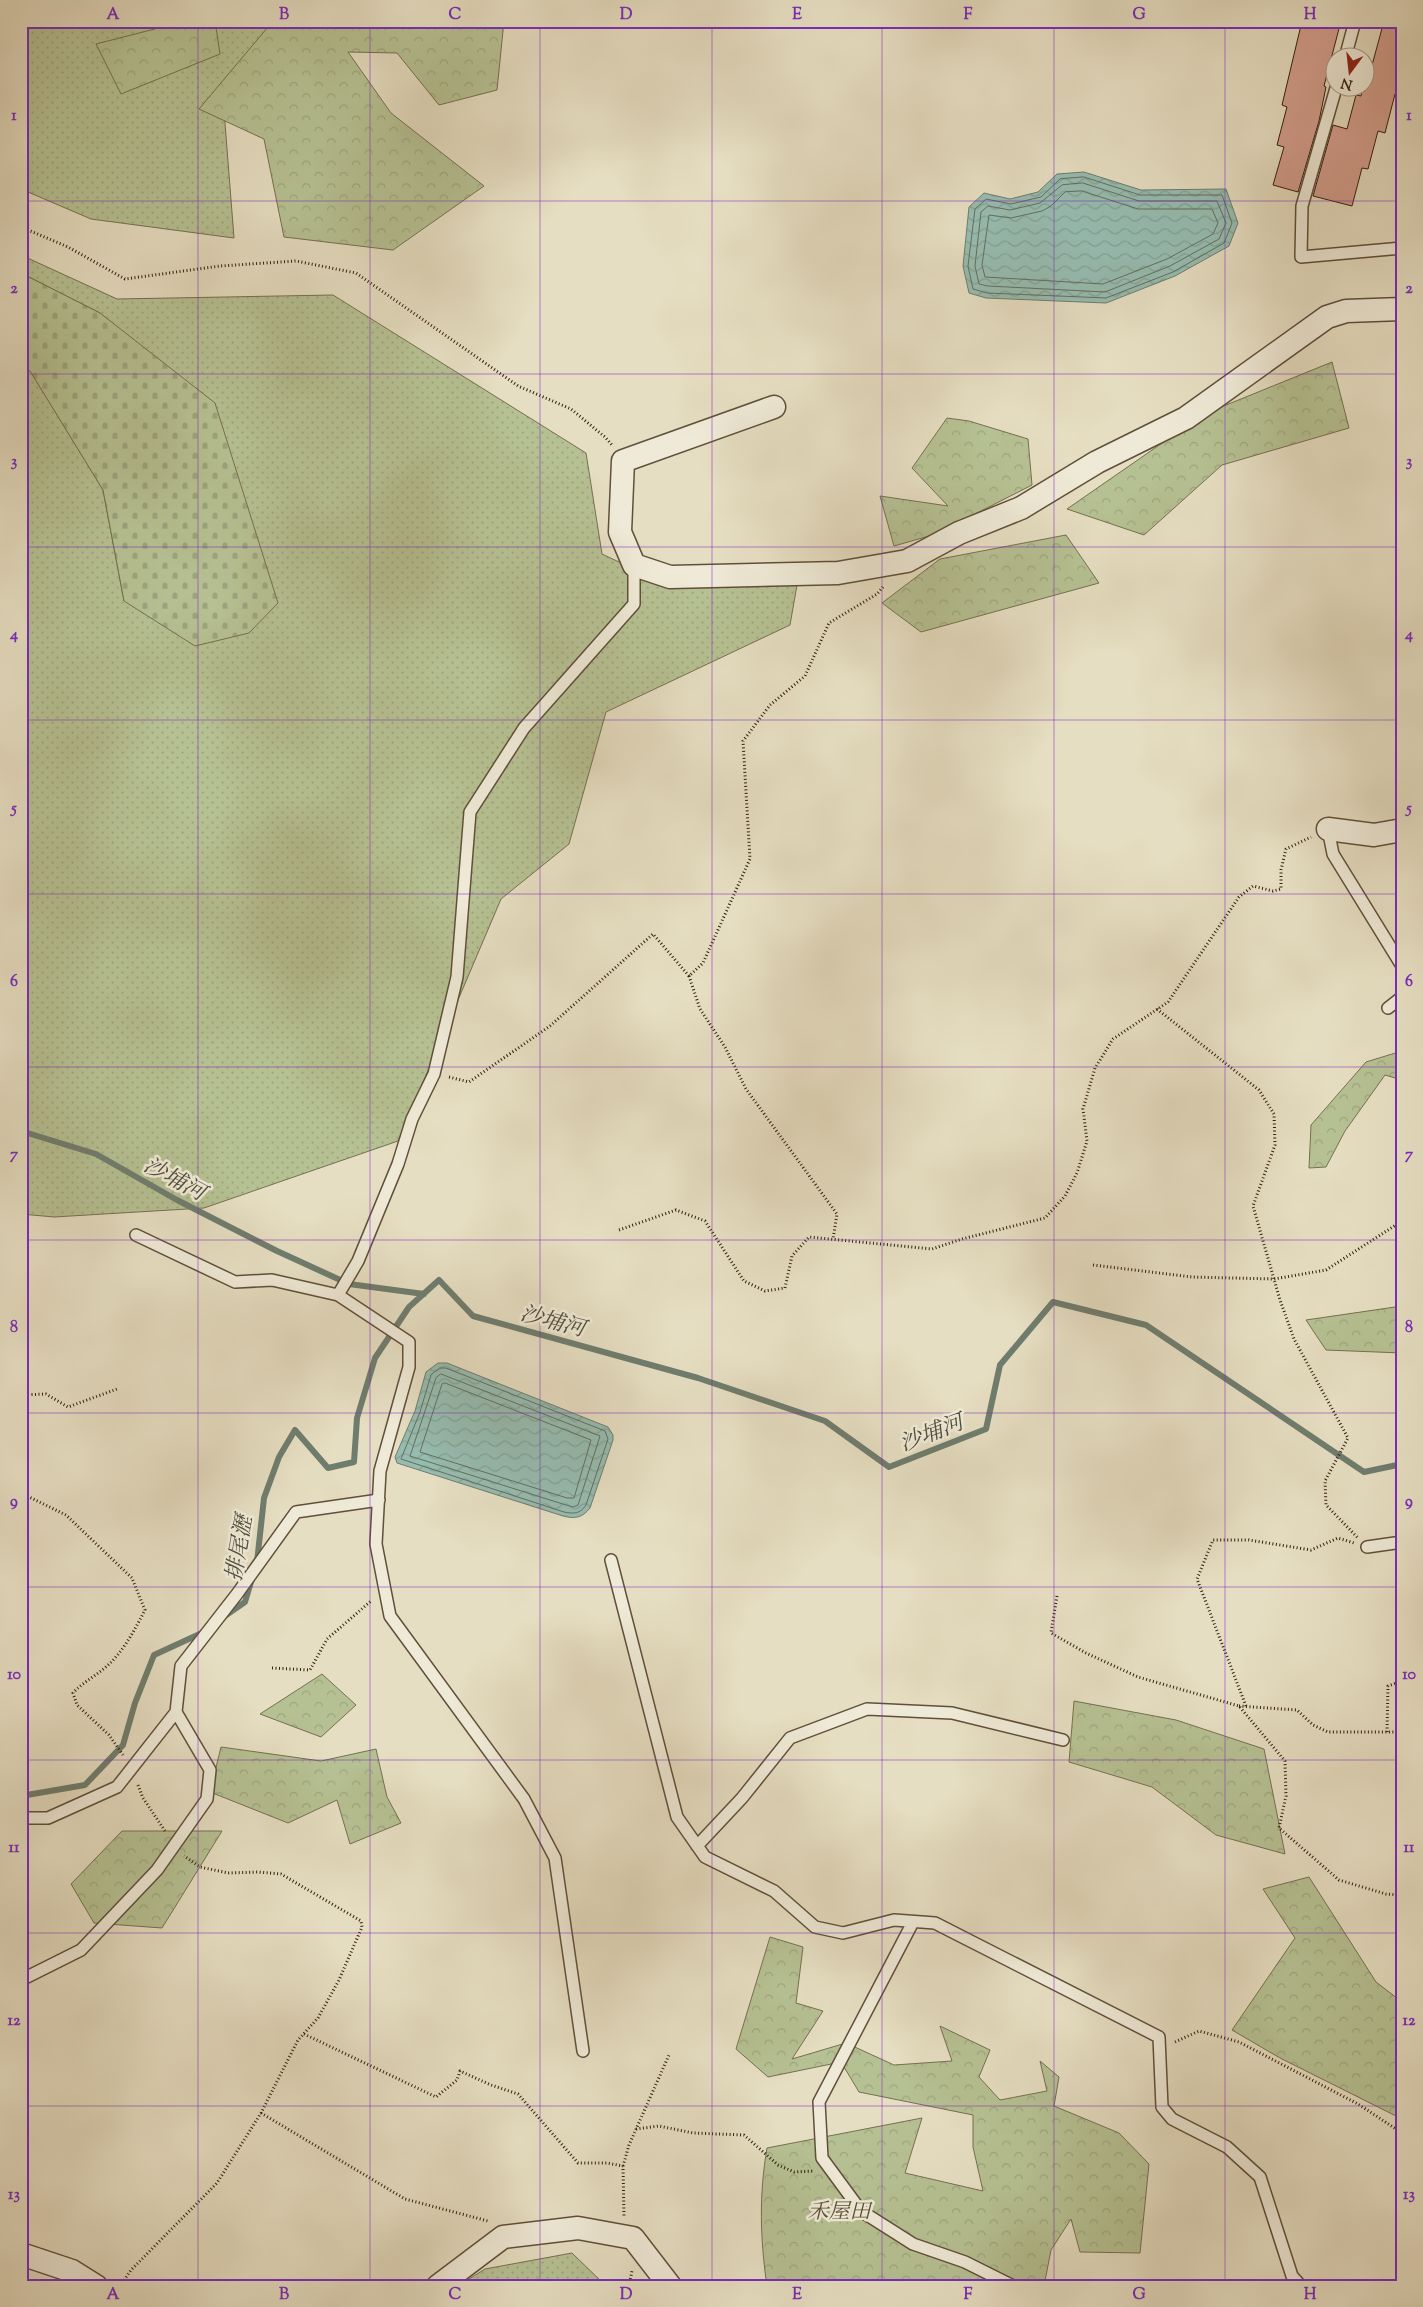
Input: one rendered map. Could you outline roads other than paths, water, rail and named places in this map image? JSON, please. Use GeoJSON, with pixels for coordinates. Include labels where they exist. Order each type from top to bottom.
{"type":"FeatureCollection","features":[{"type":"Feature","properties":{"kind":"street"},"geometry":{"type":"LineString","coordinates":[[774,407],[623,461],[620,532],[634,565],[670,577],[838,573],[907,560],[959,533],[1020,508],[1097,462],[1186,418],[1327,317],[1346,311],[1402,310]]}},
{"type":"Feature","properties":{"kind":"street"},"geometry":{"type":"LineString","coordinates":[[1328,829],[1374,835],[1402,830]]}},
{"type":"Feature","properties":{"kind":"street"},"geometry":{"type":"LineString","coordinates":[[438,2286],[503,2237],[578,2228],[633,2238],[670,2286]]}},
{"type":"Feature","properties":{"kind":"street"},"geometry":{"type":"LineString","coordinates":[[21,2254],[72,2271],[96,2286]]}},
{"type":"Feature","properties":{"kind":"lane"},"geometry":{"type":"LineString","coordinates":[[1348,48],[1355,21]]}},
{"type":"Feature","properties":{"kind":"lane"},"geometry":{"type":"LineString","coordinates":[[1333,98],[1302,206],[1301,257],[1402,248]]}},
{"type":"Feature","properties":{"kind":"lane"},"geometry":{"type":"LineString","coordinates":[[338,1295],[351,1272],[398,1164],[412,1119],[434,1074],[457,977],[470,812],[524,728],[634,604],[634,565]]}},
{"type":"Feature","properties":{"kind":"lane"},"geometry":{"type":"LineString","coordinates":[[1328,829],[1333,854],[1402,966]]}},
{"type":"Feature","properties":{"kind":"lane"},"geometry":{"type":"LineString","coordinates":[[1388,1008],[1402,997]]}},
{"type":"Feature","properties":{"kind":"lane"},"geometry":{"type":"LineString","coordinates":[[136,1235],[235,1282],[272,1280],[338,1295],[409,1342],[409,1367],[380,1471],[376,1544],[390,1616],[524,1799],[555,1858],[583,2051]]}},
{"type":"Feature","properties":{"kind":"lane"},"geometry":{"type":"LineString","coordinates":[[21,1818],[48,1818],[117,1787],[130,1767],[176,1712],[181,1666],[237,1594],[296,1512],[379,1500]]}},
{"type":"Feature","properties":{"kind":"lane"},"geometry":{"type":"LineString","coordinates":[[1367,1547],[1402,1542]]}},
{"type":"Feature","properties":{"kind":"lane"},"geometry":{"type":"LineString","coordinates":[[611,1560],[677,1818],[704,1857],[774,1892],[815,1927],[843,1933],[894,1920],[935,1924],[1159,2038],[1162,2106],[1172,2119],[1227,2147],[1260,2177],[1292,2276],[1301,2286]]}},
{"type":"Feature","properties":{"kind":"lane"},"geometry":{"type":"LineString","coordinates":[[697,1846],[742,1798],[790,1738],[867,1709],[952,1713],[1063,1740]]}},
{"type":"Feature","properties":{"kind":"lane"},"geometry":{"type":"LineString","coordinates":[[21,1980],[82,1950],[157,1870],[207,1799],[210,1770],[176,1712]]}},
{"type":"Feature","properties":{"kind":"lane"},"geometry":{"type":"LineString","coordinates":[[913,1922],[819,2102],[822,2158],[861,2211],[913,2244],[965,2262],[1013,2286]]}},
{"type":"Feature","properties":{"kind":"water"},"geometry":{"type":"Polygon","coordinates":[[[1084,172],[1141,190],[1226,189],[1238,223],[1229,246],[1175,276],[1106,303],[986,298],[969,293],[963,266],[969,207],[984,193],[1010,199],[1038,192],[1057,174],[1084,172]]]}},
{"type":"Feature","properties":{"kind":"water"},"geometry":{"type":"Polygon","coordinates":[[[438,1363],[447,1363],[608,1427],[613,1435],[613,1440],[590,1508],[578,1517],[563,1516],[397,1463],[395,1457],[415,1411],[426,1372],[438,1363]]]}},
{"type":"Feature","properties":{"kind":"waterway","name":"沙埔河"},"geometry":{"type":"LineString","coordinates":[[21,1131],[96,1154],[177,1200],[277,1251],[349,1284],[424,1294]]}},
{"type":"Feature","properties":{"kind":"waterway","name":"沙埔河"},"geometry":{"type":"LineString","coordinates":[[257,1562],[264,1498],[279,1457],[295,1430],[328,1468],[354,1462],[357,1418],[375,1358],[409,1307],[439,1280],[473,1316],[698,1378],[825,1421],[889,1467],[986,1429],[1000,1365],[1053,1302],[1146,1325],[1364,1472],[1402,1464]]}},
{"type":"Feature","properties":{"kind":"waterway","name":"排尾瀝"},"geometry":{"type":"LineString","coordinates":[[222,1618],[245,1602],[252,1579]]}},
{"type":"Feature","properties":{"kind":"waterway","name":"排尾瀝"},"geometry":{"type":"LineString","coordinates":[[21,1796],[85,1785],[123,1745],[135,1703],[154,1655],[204,1632]]}},
{"type":"Feature","properties":{"kind":"park label","name":"禾屋田"},"geometry":{"type":"Point","coordinates":[839,2211]}}]}
